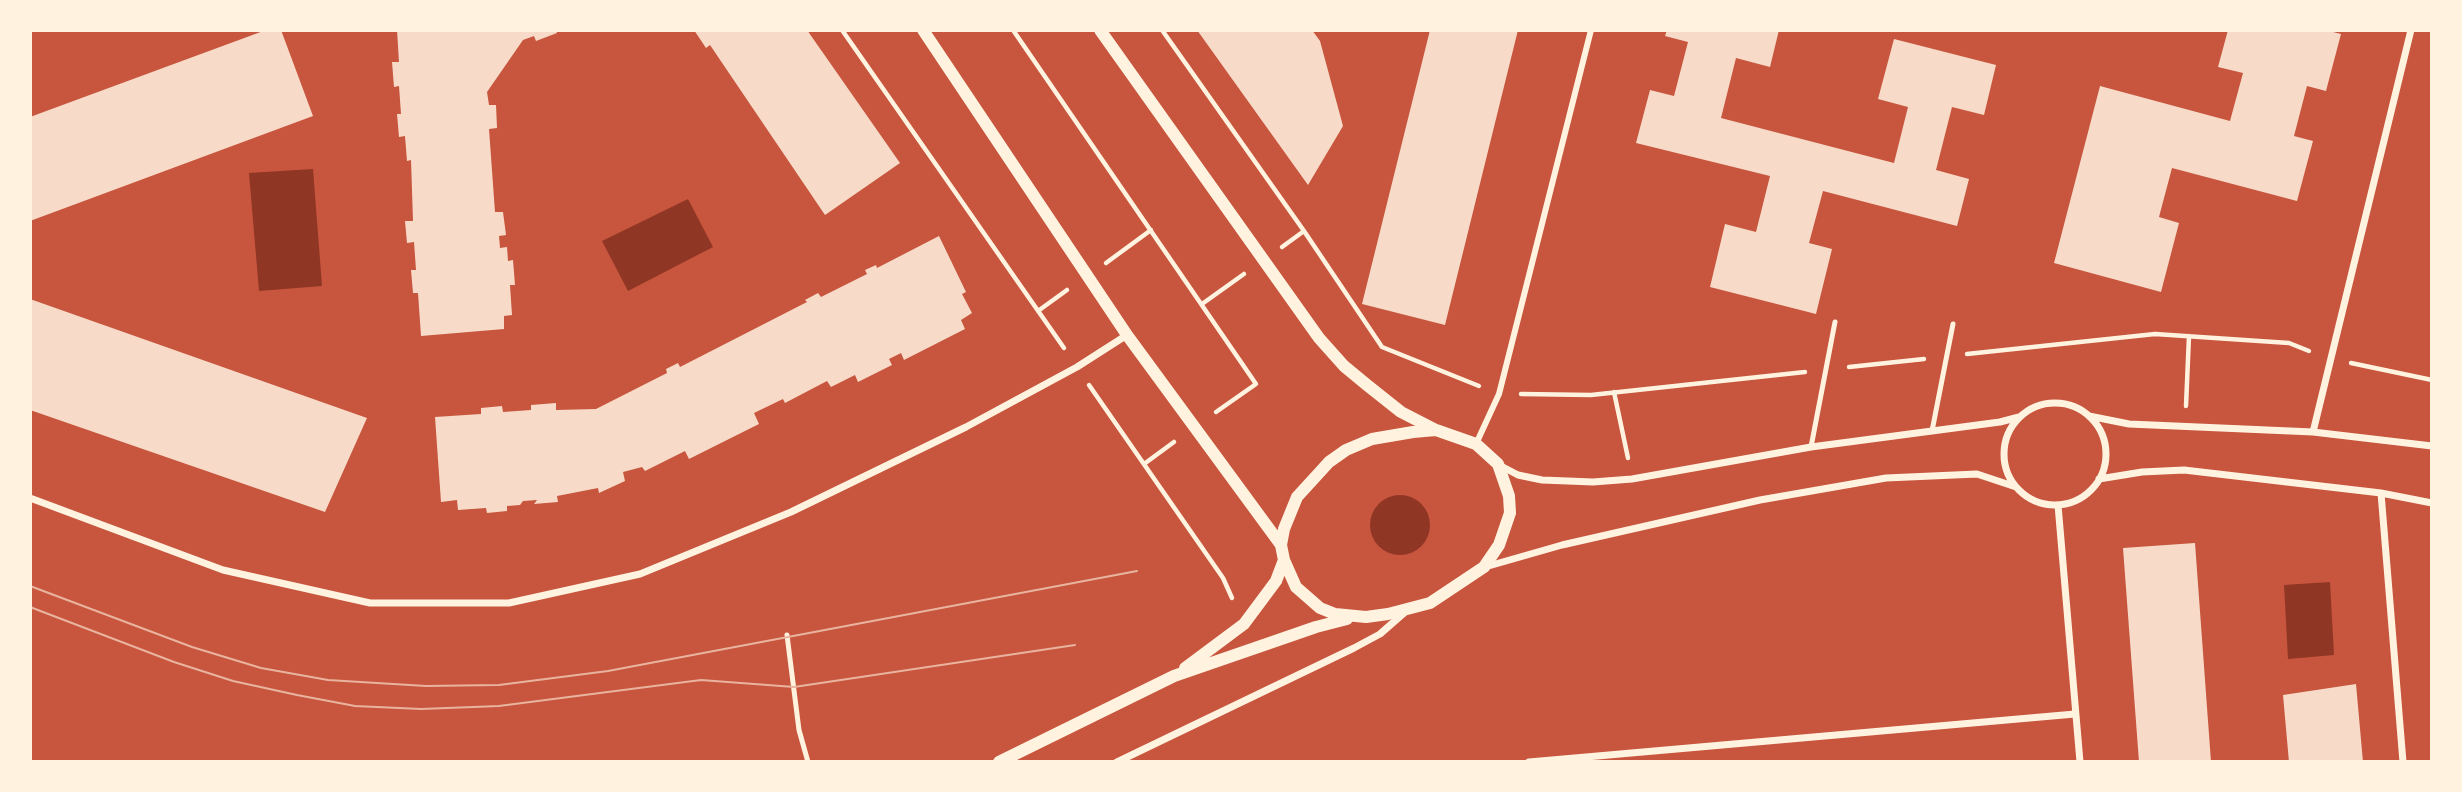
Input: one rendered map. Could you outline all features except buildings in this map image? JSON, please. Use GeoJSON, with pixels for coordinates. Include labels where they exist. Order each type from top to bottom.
{"type":"FeatureCollection","features":[{"type":"Feature","properties":{"kind":"street"},"geometry":{"type":"LineString","coordinates":[[923,30],[1128,335],[1281,545]]}},
{"type":"Feature","properties":{"kind":"street"},"geometry":{"type":"LineString","coordinates":[[1100,30],[1320,338],[1344,366],[1401,412],[1436,430],[1476,444],[1498,464],[1518,475],[1542,480],[1633,480],[1811,447],[2019,417],[2039,406],[2061,403],[2076,407],[2089,416],[2100,429],[2105,446],[2105,463],[2099,480],[2088,492],[2074,501],[2058,505],[2042,503],[2028,497],[2016,487],[2008,474],[2004,444],[2019,417]]}},
{"type":"Feature","properties":{"kind":"street"},"geometry":{"type":"LineString","coordinates":[[1476,444],[1499,394],[1591,30]]}},
{"type":"Feature","properties":{"kind":"street"},"geometry":{"type":"LineString","coordinates":[[2313,432],[2411,30]]}},
{"type":"Feature","properties":{"kind":"street"},"geometry":{"type":"LineString","coordinates":[[30,498],[223,570],[370,603],[509,603],[640,574],[779,518],[966,427],[1077,368],[1128,335]]}},
{"type":"Feature","properties":{"kind":"street"},"geometry":{"type":"LineString","coordinates":[[2089,416],[2129,424],[2313,432],[2432,446]]}},
{"type":"Feature","properties":{"kind":"street"},"geometry":{"type":"LineString","coordinates":[[1355,617],[1320,608],[1296,587],[1284,560],[1281,545],[1284,529],[1297,496],[1329,462],[1346,450],[1372,439],[1436,430]]}},
{"type":"Feature","properties":{"kind":"street"},"geometry":{"type":"LineString","coordinates":[[1484,568],[1499,545],[1510,513],[1509,496],[1498,464]]}},
{"type":"Feature","properties":{"kind":"street"},"geometry":{"type":"LineString","coordinates":[[2099,480],[2142,472],[2184,470],[2381,493],[2432,503]]}},
{"type":"Feature","properties":{"kind":"street"},"geometry":{"type":"LineString","coordinates":[[999,762],[1174,676],[1316,627],[1355,617],[1388,614],[1430,603],[1484,568],[1562,545],[1760,500],[1886,478],[1977,474],[2016,487]]}},
{"type":"Feature","properties":{"kind":"street"},"geometry":{"type":"LineString","coordinates":[[2381,493],[2403,762]]}},
{"type":"Feature","properties":{"kind":"street"},"geometry":{"type":"LineString","coordinates":[[2058,505],[2080,762]]}},
{"type":"Feature","properties":{"kind":"street"},"geometry":{"type":"LineString","coordinates":[[1174,676],[1244,624],[1276,581],[1284,560]]}},
{"type":"Feature","properties":{"kind":"street"},"geometry":{"type":"LineString","coordinates":[[1118,762],[1354,648],[1380,634],[1408,609]]}},
{"type":"Feature","properties":{"kind":"street"},"geometry":{"type":"LineString","coordinates":[[1529,762],[2076,714]]}},
{"type":"Feature","properties":{"kind":"lane"},"geometry":{"type":"LineString","coordinates":[[1811,447],[1835,322]]}},
{"type":"Feature","properties":{"kind":"lane"},"geometry":{"type":"LineString","coordinates":[[1932,431],[1952,324]]}},
{"type":"Feature","properties":{"kind":"lane"},"geometry":{"type":"LineString","coordinates":[[787,635],[799,730],[808,762]]}},
{"type":"Feature","properties":{"kind":"path"},"geometry":{"type":"LineString","coordinates":[[842,30],[1223,578]]}},
{"type":"Feature","properties":{"kind":"path"},"geometry":{"type":"LineString","coordinates":[[1013,30],[1256,384],[1144,464]]}},
{"type":"Feature","properties":{"kind":"path"},"geometry":{"type":"LineString","coordinates":[[1163,30],[1382,347],[1499,394],[1591,395],[2155,334],[2289,343],[2329,359],[2432,380]]}},
{"type":"Feature","properties":{"kind":"shaded area"},"geometry":{"type":"Polygon","coordinates":[[[313,169],[322,286],[259,291],[249,173],[313,169]]]}},
{"type":"Feature","properties":{"kind":"shaded area"},"geometry":{"type":"Polygon","coordinates":[[[688,199],[713,247],[628,291],[602,241],[688,199]]]}},
{"type":"Feature","properties":{"kind":"shaded area"},"geometry":{"type":"Polygon","coordinates":[[[1394,495],[1406,495],[1422,503],[1428,513],[1428,537],[1422,547],[1406,555],[1394,555],[1378,547],[1370,531],[1370,519],[1378,503],[1394,495]]]}},
{"type":"Feature","properties":{"kind":"shaded area"},"geometry":{"type":"Polygon","coordinates":[[[2330,582],[2334,655],[2288,659],[2284,585],[2330,582]]]}},
{"type":"Feature","properties":{"kind":"tram line"},"geometry":{"type":"LineString","coordinates":[[30,586],[192,647],[261,668],[328,680],[426,686],[499,685],[608,671],[1137,571]]}},
{"type":"Feature","properties":{"kind":"tram line"},"geometry":{"type":"LineString","coordinates":[[30,607],[174,662],[233,681],[355,706],[421,709],[499,706],[701,680],[794,687],[1075,645]]}}]}
